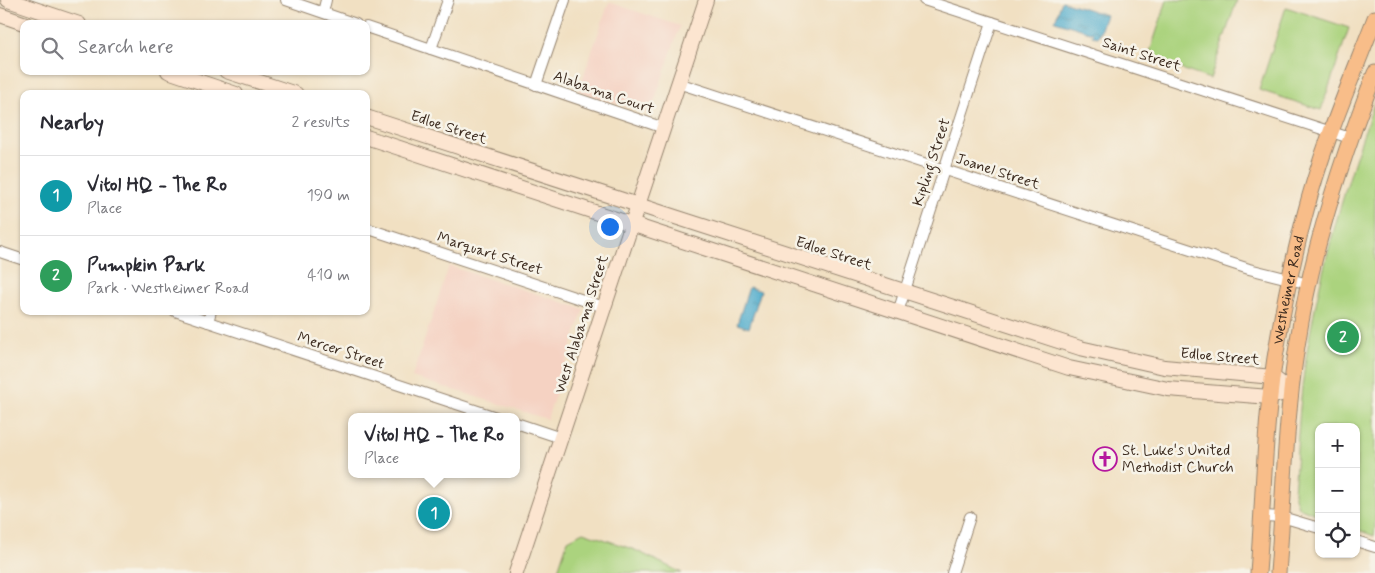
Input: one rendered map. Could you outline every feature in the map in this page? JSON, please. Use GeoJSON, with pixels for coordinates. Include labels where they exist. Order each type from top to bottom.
{"type":"FeatureCollection","features":[{"type":"Feature","properties":{"kind":"main road"},"geometry":{"type":"LineString","coordinates":[[8,0],[68,20]]}},
{"type":"Feature","properties":{"kind":"main road","name":"West Alabama Street"},"geometry":{"type":"LineString","coordinates":[[516,573],[706,0]]}},
{"type":"Feature","properties":{"kind":"main road"},"geometry":{"type":"LineString","coordinates":[[0,15],[20,22]]}},
{"type":"Feature","properties":{"kind":"main road","name":"Westheimer Road"},"geometry":{"type":"LineString","coordinates":[[1258,573],[1270,397],[1290,280],[1305,214],[1331,132],[1375,18]]}},
{"type":"Feature","properties":{"kind":"main road","name":"Westheimer Road"},"geometry":{"type":"LineString","coordinates":[[1278,573],[1291,391],[1309,284],[1324,219],[1350,138],[1375,73]]}},
{"type":"Feature","properties":{"kind":"main road"},"geometry":{"type":"LineString","coordinates":[[180,75],[224,90]]}},
{"type":"Feature","properties":{"kind":"main road"},"geometry":{"type":"LineString","coordinates":[[238,75],[281,90]]}},
{"type":"Feature","properties":{"kind":"main road","name":"Edloe Street"},"geometry":{"type":"LineString","coordinates":[[370,118],[1035,334],[1113,357],[1164,367],[1273,377],[1291,391]]}},
{"type":"Feature","properties":{"kind":"main road"},"geometry":{"type":"LineString","coordinates":[[370,138],[790,278],[1069,368],[1168,389],[1270,397],[1291,391]]}},
{"type":"Feature","properties":{"kind":"main road"},"geometry":{"type":"LineString","coordinates":[[459,167],[465,149]]}},
{"type":"Feature","properties":{"kind":"main road"},"geometry":{"type":"LineString","coordinates":[[790,278],[796,258]]}},
{"type":"Feature","properties":{"kind":"main road"},"geometry":{"type":"LineString","coordinates":[[1028,355],[1035,334]]}},
{"type":"Feature","properties":{"kind":"street"},"geometry":{"type":"LineString","coordinates":[[286,0],[345,20]]}},
{"type":"Feature","properties":{"kind":"street"},"geometry":{"type":"LineString","coordinates":[[323,12],[326,0]]}},
{"type":"Feature","properties":{"kind":"street"},"geometry":{"type":"LineString","coordinates":[[431,49],[448,0]]}},
{"type":"Feature","properties":{"kind":"street","name":"Alabama Court"},"geometry":{"type":"LineString","coordinates":[[536,85],[565,0]]}},
{"type":"Feature","properties":{"kind":"street","name":"Saint Street"},"geometry":{"type":"LineString","coordinates":[[924,0],[1350,138]]}},
{"type":"Feature","properties":{"kind":"street","name":"Kipling Street"},"geometry":{"type":"LineString","coordinates":[[898,312],[992,22]]}},
{"type":"Feature","properties":{"kind":"street","name":"Alabama Court"},"geometry":{"type":"LineString","coordinates":[[370,28],[664,128]]}},
{"type":"Feature","properties":{"kind":"street","name":"Joanel Street"},"geometry":{"type":"LineString","coordinates":[[678,84],[1249,269],[1309,284]]}},
{"type":"Feature","properties":{"kind":"street","name":"Marquart Street"},"geometry":{"type":"LineString","coordinates":[[370,229],[604,307]]}},
{"type":"Feature","properties":{"kind":"street"},"geometry":{"type":"LineString","coordinates":[[0,252],[20,259]]}},
{"type":"Feature","properties":{"kind":"street","name":"Mercer Street"},"geometry":{"type":"LineString","coordinates":[[187,315],[484,413]]}},
{"type":"Feature","properties":{"kind":"street"},"geometry":{"type":"LineString","coordinates":[[208,322],[210,315]]}},
{"type":"Feature","properties":{"kind":"street"},"geometry":{"type":"LineString","coordinates":[[520,424],[561,438]]}},
{"type":"Feature","properties":{"kind":"street"},"geometry":{"type":"LineString","coordinates":[[1263,516],[1282,518],[1315,527]]}},
{"type":"Feature","properties":{"kind":"street"},"geometry":{"type":"LineString","coordinates":[[952,573],[970,517]]}},
{"type":"Feature","properties":{"kind":"street"},"geometry":{"type":"LineString","coordinates":[[1360,542],[1375,547]]}},
{"type":"Feature","properties":{"kind":"shaded area"},"geometry":{"type":"Polygon","coordinates":[[[609,2],[680,26],[650,114],[578,92],[609,2]]]}},
{"type":"Feature","properties":{"kind":"shaded area"},"geometry":{"type":"Polygon","coordinates":[[[449,266],[584,309],[547,419],[412,377],[449,266]]]}},
{"type":"Feature","properties":{"kind":"green space"},"geometry":{"type":"Polygon","coordinates":[[[1167,0],[1237,0],[1210,79],[1148,58],[1167,0]]]}},
{"type":"Feature","properties":{"kind":"green space"},"geometry":{"type":"Polygon","coordinates":[[[1286,7],[1349,28],[1321,110],[1259,90],[1286,7]]]}},
{"type":"Feature","properties":{"kind":"green space"},"geometry":{"type":"Polygon","coordinates":[[[1375,101],[1374,536],[1360,531],[1360,423],[1315,423],[1315,513],[1298,507],[1294,493],[1299,413],[1307,350],[1322,278],[1351,171],[1375,101]]]}},
{"type":"Feature","properties":{"kind":"green space"},"geometry":{"type":"Polygon","coordinates":[[[583,532],[635,550],[682,573],[557,573],[568,540],[583,532]]]}},
{"type":"Feature","properties":{"kind":"water"},"geometry":{"type":"Polygon","coordinates":[[[1062,1],[1106,15],[1098,37],[1092,36],[1093,33],[1055,21],[1062,1]]]}},
{"type":"Feature","properties":{"kind":"water"},"geometry":{"type":"Polygon","coordinates":[[[749,287],[761,291],[749,328],[737,324],[749,287]]]}},
{"type":"Feature","properties":{"kind":"place","name":"Pumpkin Park"},"geometry":{"type":"Point","coordinates":[1343,337]}},
{"type":"Feature","properties":{"kind":"place","name":"St. Luke's United Methodist Church"},"geometry":{"type":"Point","coordinates":[1105,459]}},
{"type":"Feature","properties":{"kind":"place","name":"Vitol HQ - The Ro"},"geometry":{"type":"Point","coordinates":[434,513]}}]}
